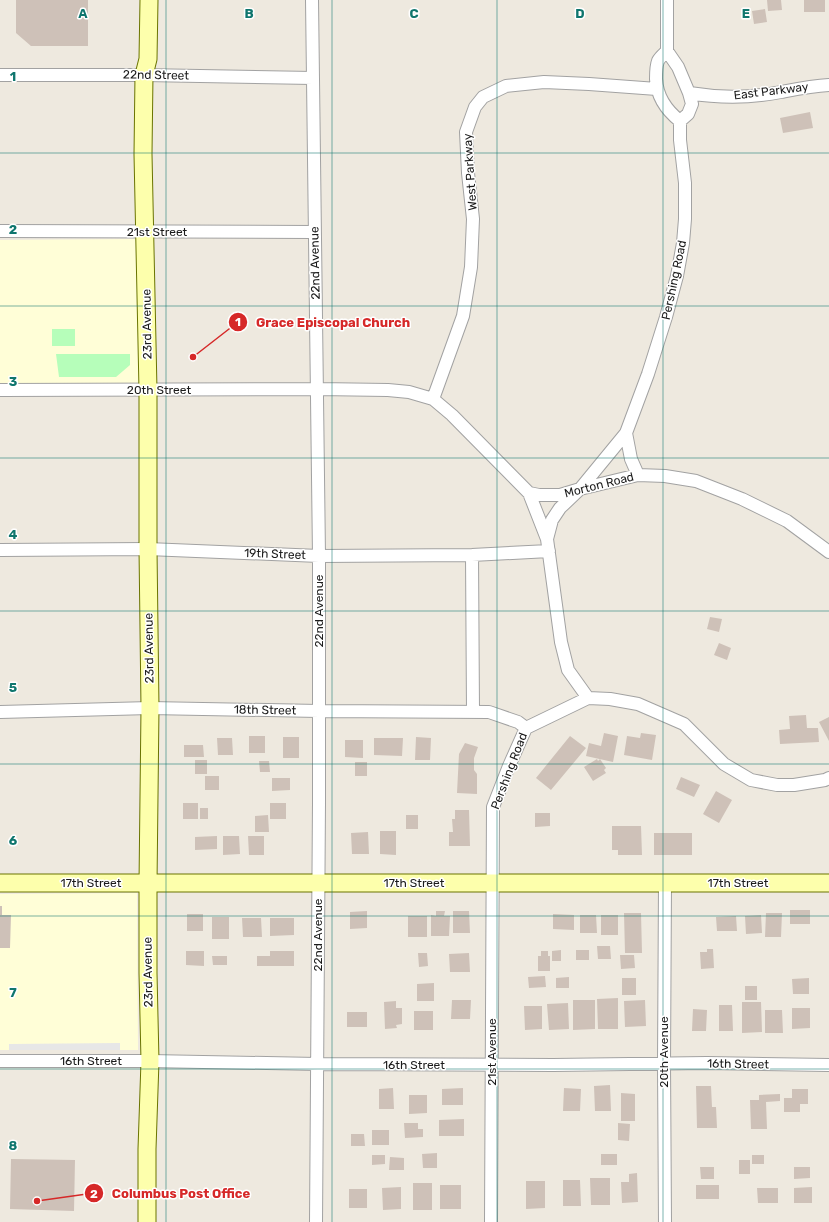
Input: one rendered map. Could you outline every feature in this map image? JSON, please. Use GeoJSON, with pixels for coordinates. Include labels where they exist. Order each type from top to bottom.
{"type":"FeatureCollection","features":[{"type":"Feature","properties":{"kind":"main road","name":"23rd Avenue"},"geometry":{"type":"LineString","coordinates":[[138,0],[138,59],[144,75]]}},
{"type":"Feature","properties":{"kind":"main road","name":"23rd Avenue"},"geometry":{"type":"LineString","coordinates":[[147,1222],[147,1149],[150,1061],[148,884],[150,708],[148,390],[143,154],[144,75],[148,59],[148,0]]}},
{"type":"Feature","properties":{"kind":"main road","name":"17th Street"},"geometry":{"type":"LineString","coordinates":[[0,883],[829,883]]}},
{"type":"Feature","properties":{"kind":"street","name":"22nd Avenue"},"geometry":{"type":"LineString","coordinates":[[312,0],[319,556],[319,883],[316,1222]]}},
{"type":"Feature","properties":{"kind":"street"},"geometry":{"type":"LineString","coordinates":[[667,0],[667,51],[678,67],[692,104],[688,114],[680,121],[672,115],[664,105],[657,89],[656,73],[659,60],[667,51]]}},
{"type":"Feature","properties":{"kind":"street","name":"22nd Street"},"geometry":{"type":"LineString","coordinates":[[0,75],[144,75],[313,78]]}},
{"type":"Feature","properties":{"kind":"street","name":"West Parkway"},"geometry":{"type":"LineString","coordinates":[[433,399],[463,316],[471,267],[473,219],[468,173],[466,132],[475,107],[483,97],[506,86],[544,82],[657,89]]}},
{"type":"Feature","properties":{"kind":"street","name":"East Parkway"},"geometry":{"type":"LineString","coordinates":[[689,93],[739,97],[812,86],[829,85]]}},
{"type":"Feature","properties":{"kind":"street","name":"Pershing Road"},"geometry":{"type":"LineString","coordinates":[[547,539],[552,520],[560,508],[580,489],[626,433],[648,374],[677,276],[685,219],[685,183],[680,140],[680,121]]}},
{"type":"Feature","properties":{"kind":"street","name":"21st Street"},"geometry":{"type":"LineString","coordinates":[[0,231],[314,232]]}},
{"type":"Feature","properties":{"kind":"street"},"geometry":{"type":"LineString","coordinates":[[318,389],[388,390],[409,392],[433,399],[452,415],[529,493]]}},
{"type":"Feature","properties":{"kind":"street","name":"20th Street"},"geometry":{"type":"LineString","coordinates":[[0,390],[318,389]]}},
{"type":"Feature","properties":{"kind":"street"},"geometry":{"type":"LineString","coordinates":[[626,433],[631,459],[638,475]]}},
{"type":"Feature","properties":{"kind":"street","name":"Morton Road"},"geometry":{"type":"LineString","coordinates":[[529,493],[560,496],[580,489],[638,475],[666,476],[696,481],[742,499],[787,520],[829,552]]}},
{"type":"Feature","properties":{"kind":"street","name":"Pershing Road"},"geometry":{"type":"LineString","coordinates":[[492,883],[492,808],[526,728],[588,698],[568,670],[561,642],[547,539],[529,493]]}},
{"type":"Feature","properties":{"kind":"street","name":"19th Street"},"geometry":{"type":"LineString","coordinates":[[0,550],[148,550],[319,556],[472,555],[549,551]]}},
{"type":"Feature","properties":{"kind":"street"},"geometry":{"type":"LineString","coordinates":[[472,555],[473,712]]}},
{"type":"Feature","properties":{"kind":"street"},"geometry":{"type":"LineString","coordinates":[[588,698],[610,699],[638,704],[684,724],[724,764],[751,780],[777,785],[794,785],[829,778]]}},
{"type":"Feature","properties":{"kind":"street","name":"18th Street"},"geometry":{"type":"LineString","coordinates":[[0,712],[150,708],[489,712],[518,722],[526,728]]}},
{"type":"Feature","properties":{"kind":"street","name":"21st Avenue"},"geometry":{"type":"LineString","coordinates":[[491,1222],[492,883]]}},
{"type":"Feature","properties":{"kind":"street","name":"20th Avenue"},"geometry":{"type":"LineString","coordinates":[[665,883],[665,1222]]}},
{"type":"Feature","properties":{"kind":"street","name":"16th Street"},"geometry":{"type":"LineString","coordinates":[[0,1061],[150,1061],[492,1065],[829,1065]]}},
{"type":"Feature","properties":{"kind":"shaded area"},"geometry":{"type":"Polygon","coordinates":[[[136,239],[139,384],[0,386],[0,240],[136,239]]]}},
{"type":"Feature","properties":{"kind":"shaded area"},"geometry":{"type":"Polygon","coordinates":[[[137,893],[138,1050],[0,1050],[0,894],[137,893]]]}},
{"type":"Feature","properties":{"kind":"shaded area"},"geometry":{"type":"Polygon","coordinates":[[[120,1043],[120,1050],[9,1050],[9,1044],[120,1043]]]}},
{"type":"Feature","properties":{"kind":"green space"},"geometry":{"type":"Polygon","coordinates":[[[52,329],[75,329],[75,346],[52,346],[52,329]]]}},
{"type":"Feature","properties":{"kind":"green space"},"geometry":{"type":"Polygon","coordinates":[[[56,354],[130,354],[130,365],[116,377],[59,377],[56,354]]]}},
{"type":"Feature","properties":{"kind":"building"},"geometry":{"type":"Polygon","coordinates":[[[16,0],[88,0],[88,46],[31,46],[16,33],[16,0]]]}},
{"type":"Feature","properties":{"kind":"building"},"geometry":{"type":"Polygon","coordinates":[[[767,0],[781,0],[782,10],[768,11],[767,0]]]}},
{"type":"Feature","properties":{"kind":"building"},"geometry":{"type":"Polygon","coordinates":[[[804,0],[825,0],[825,12],[804,12],[804,0]]]}},
{"type":"Feature","properties":{"kind":"building"},"geometry":{"type":"Polygon","coordinates":[[[765,9],[767,22],[754,24],[752,11],[765,9]]]}},
{"type":"Feature","properties":{"kind":"building"},"geometry":{"type":"Polygon","coordinates":[[[810,112],[813,128],[783,133],[780,118],[810,112]]]}},
{"type":"Feature","properties":{"kind":"building"},"geometry":{"type":"Polygon","coordinates":[[[710,617],[722,619],[719,632],[707,629],[710,617]]]}},
{"type":"Feature","properties":{"kind":"building"},"geometry":{"type":"Polygon","coordinates":[[[719,643],[731,648],[727,660],[714,655],[719,643]]]}},
{"type":"Feature","properties":{"kind":"building"},"geometry":{"type":"Polygon","coordinates":[[[806,715],[807,728],[818,728],[819,742],[780,744],[779,730],[790,729],[789,716],[806,715]]]}},
{"type":"Feature","properties":{"kind":"building"},"geometry":{"type":"Polygon","coordinates":[[[829,717],[829,741],[819,722],[829,717]]]}},
{"type":"Feature","properties":{"kind":"building"},"geometry":{"type":"Polygon","coordinates":[[[604,733],[618,736],[613,762],[586,756],[589,743],[601,746],[604,733]]]}},
{"type":"Feature","properties":{"kind":"building"},"geometry":{"type":"Polygon","coordinates":[[[641,733],[656,735],[652,760],[624,755],[627,736],[640,738],[641,733]]]}},
{"type":"Feature","properties":{"kind":"building"},"geometry":{"type":"Polygon","coordinates":[[[249,736],[265,736],[265,753],[249,753],[249,736]]]}},
{"type":"Feature","properties":{"kind":"building"},"geometry":{"type":"Polygon","coordinates":[[[570,736],[586,748],[551,790],[536,778],[570,736]]]}},
{"type":"Feature","properties":{"kind":"building"},"geometry":{"type":"Polygon","coordinates":[[[283,737],[299,737],[299,758],[283,758],[283,737]]]}},
{"type":"Feature","properties":{"kind":"building"},"geometry":{"type":"Polygon","coordinates":[[[416,737],[431,738],[430,760],[415,760],[416,737]]]}},
{"type":"Feature","properties":{"kind":"building"},"geometry":{"type":"Polygon","coordinates":[[[217,738],[232,738],[233,755],[218,755],[217,738]]]}},
{"type":"Feature","properties":{"kind":"building"},"geometry":{"type":"Polygon","coordinates":[[[374,738],[403,738],[402,756],[374,755],[374,738]]]}},
{"type":"Feature","properties":{"kind":"building"},"geometry":{"type":"Polygon","coordinates":[[[345,740],[363,740],[363,758],[345,757],[345,740]]]}},
{"type":"Feature","properties":{"kind":"building"},"geometry":{"type":"Polygon","coordinates":[[[465,743],[478,747],[474,758],[474,770],[477,774],[477,794],[457,793],[459,754],[465,743]]]}},
{"type":"Feature","properties":{"kind":"building"},"geometry":{"type":"Polygon","coordinates":[[[184,745],[203,745],[204,757],[184,757],[184,745]]]}},
{"type":"Feature","properties":{"kind":"building"},"geometry":{"type":"Polygon","coordinates":[[[597,759],[598,761],[600,759],[606,768],[604,770],[606,773],[593,781],[584,767],[597,759]]]}},
{"type":"Feature","properties":{"kind":"building"},"geometry":{"type":"Polygon","coordinates":[[[195,760],[207,760],[207,774],[195,774],[195,760]]]}},
{"type":"Feature","properties":{"kind":"building"},"geometry":{"type":"Polygon","coordinates":[[[259,761],[269,761],[270,772],[260,772],[259,761]]]}},
{"type":"Feature","properties":{"kind":"building"},"geometry":{"type":"Polygon","coordinates":[[[355,762],[367,762],[367,776],[355,776],[355,762]]]}},
{"type":"Feature","properties":{"kind":"building"},"geometry":{"type":"Polygon","coordinates":[[[205,776],[219,776],[219,790],[205,790],[205,776]]]}},
{"type":"Feature","properties":{"kind":"building"},"geometry":{"type":"Polygon","coordinates":[[[681,777],[700,785],[694,797],[676,789],[681,777]]]}},
{"type":"Feature","properties":{"kind":"building"},"geometry":{"type":"Polygon","coordinates":[[[272,778],[290,778],[290,790],[272,791],[272,778]]]}},
{"type":"Feature","properties":{"kind":"building"},"geometry":{"type":"Polygon","coordinates":[[[716,791],[732,800],[719,823],[703,814],[716,791]]]}},
{"type":"Feature","properties":{"kind":"building"},"geometry":{"type":"Polygon","coordinates":[[[183,803],[198,803],[198,819],[183,819],[183,803]]]}},
{"type":"Feature","properties":{"kind":"building"},"geometry":{"type":"Polygon","coordinates":[[[270,803],[286,803],[286,819],[270,819],[270,803]]]}},
{"type":"Feature","properties":{"kind":"building"},"geometry":{"type":"Polygon","coordinates":[[[200,808],[208,808],[208,819],[200,819],[200,808]]]}},
{"type":"Feature","properties":{"kind":"building"},"geometry":{"type":"Polygon","coordinates":[[[455,810],[469,810],[470,846],[449,846],[449,832],[453,832],[452,819],[455,819],[455,810]]]}},
{"type":"Feature","properties":{"kind":"building"},"geometry":{"type":"Polygon","coordinates":[[[535,813],[550,813],[550,826],[535,827],[535,813]]]}},
{"type":"Feature","properties":{"kind":"building"},"geometry":{"type":"Polygon","coordinates":[[[268,815],[269,832],[255,832],[255,816],[268,815]]]}},
{"type":"Feature","properties":{"kind":"building"},"geometry":{"type":"Polygon","coordinates":[[[406,815],[418,815],[418,829],[406,829],[406,815]]]}},
{"type":"Feature","properties":{"kind":"building"},"geometry":{"type":"Polygon","coordinates":[[[612,826],[641,826],[642,855],[618,855],[618,850],[612,850],[612,826]]]}},
{"type":"Feature","properties":{"kind":"building"},"geometry":{"type":"Polygon","coordinates":[[[380,831],[396,831],[396,855],[380,854],[380,831]]]}},
{"type":"Feature","properties":{"kind":"building"},"geometry":{"type":"Polygon","coordinates":[[[368,832],[369,854],[352,854],[351,833],[368,832]]]}},
{"type":"Feature","properties":{"kind":"building"},"geometry":{"type":"Polygon","coordinates":[[[654,833],[692,833],[692,855],[654,855],[654,833]]]}},
{"type":"Feature","properties":{"kind":"building"},"geometry":{"type":"Polygon","coordinates":[[[217,836],[217,849],[195,850],[195,837],[217,836]]]}},
{"type":"Feature","properties":{"kind":"building"},"geometry":{"type":"Polygon","coordinates":[[[223,836],[239,836],[240,854],[223,855],[223,836]]]}},
{"type":"Feature","properties":{"kind":"building"},"geometry":{"type":"Polygon","coordinates":[[[248,836],[264,836],[264,855],[249,855],[248,836]]]}},
{"type":"Feature","properties":{"kind":"building"},"geometry":{"type":"Polygon","coordinates":[[[0,906],[2,906],[2,915],[11,915],[10,948],[0,948],[0,906]]]}},
{"type":"Feature","properties":{"kind":"building"},"geometry":{"type":"Polygon","coordinates":[[[790,910],[810,910],[810,924],[790,924],[790,910]]]}},
{"type":"Feature","properties":{"kind":"building"},"geometry":{"type":"Polygon","coordinates":[[[367,911],[367,928],[350,929],[350,912],[367,911]]]}},
{"type":"Feature","properties":{"kind":"building"},"geometry":{"type":"Polygon","coordinates":[[[436,911],[445,911],[444,916],[450,916],[449,936],[431,936],[431,915],[436,916],[436,911]]]}},
{"type":"Feature","properties":{"kind":"building"},"geometry":{"type":"Polygon","coordinates":[[[453,911],[469,911],[470,933],[453,933],[453,911]]]}},
{"type":"Feature","properties":{"kind":"building"},"geometry":{"type":"Polygon","coordinates":[[[624,913],[641,913],[642,953],[625,953],[624,913]]]}},
{"type":"Feature","properties":{"kind":"building"},"geometry":{"type":"Polygon","coordinates":[[[766,913],[782,913],[781,937],[765,937],[766,913]]]}},
{"type":"Feature","properties":{"kind":"building"},"geometry":{"type":"Polygon","coordinates":[[[187,914],[203,914],[203,931],[187,931],[187,914]]]}},
{"type":"Feature","properties":{"kind":"building"},"geometry":{"type":"Polygon","coordinates":[[[553,914],[574,915],[574,930],[553,929],[553,914]]]}},
{"type":"Feature","properties":{"kind":"building"},"geometry":{"type":"Polygon","coordinates":[[[580,915],[596,915],[597,933],[580,933],[580,915]]]}},
{"type":"Feature","properties":{"kind":"building"},"geometry":{"type":"Polygon","coordinates":[[[601,915],[618,915],[618,935],[601,935],[601,915]]]}},
{"type":"Feature","properties":{"kind":"building"},"geometry":{"type":"Polygon","coordinates":[[[761,915],[762,933],[746,934],[745,916],[761,915]]]}},
{"type":"Feature","properties":{"kind":"building"},"geometry":{"type":"Polygon","coordinates":[[[408,916],[427,916],[427,937],[408,937],[408,916]]]}},
{"type":"Feature","properties":{"kind":"building"},"geometry":{"type":"Polygon","coordinates":[[[736,916],[737,931],[717,931],[716,917],[736,916]]]}},
{"type":"Feature","properties":{"kind":"building"},"geometry":{"type":"Polygon","coordinates":[[[212,917],[229,917],[229,939],[212,939],[212,917]]]}},
{"type":"Feature","properties":{"kind":"building"},"geometry":{"type":"Polygon","coordinates":[[[242,918],[261,918],[262,937],[243,937],[242,918]]]}},
{"type":"Feature","properties":{"kind":"building"},"geometry":{"type":"Polygon","coordinates":[[[270,918],[294,918],[294,935],[270,936],[270,918]]]}},
{"type":"Feature","properties":{"kind":"building"},"geometry":{"type":"Polygon","coordinates":[[[597,946],[610,946],[611,959],[598,959],[597,946]]]}},
{"type":"Feature","properties":{"kind":"building"},"geometry":{"type":"Polygon","coordinates":[[[707,949],[713,949],[714,968],[701,969],[700,952],[707,952],[707,949]]]}},
{"type":"Feature","properties":{"kind":"building"},"geometry":{"type":"Polygon","coordinates":[[[561,950],[561,961],[552,961],[552,951],[561,950]]]}},
{"type":"Feature","properties":{"kind":"building"},"geometry":{"type":"Polygon","coordinates":[[[576,950],[589,950],[589,960],[576,960],[576,950]]]}},
{"type":"Feature","properties":{"kind":"building"},"geometry":{"type":"Polygon","coordinates":[[[186,951],[204,951],[204,966],[186,965],[186,951]]]}},
{"type":"Feature","properties":{"kind":"building"},"geometry":{"type":"Polygon","coordinates":[[[270,951],[294,951],[294,966],[257,966],[257,956],[270,956],[270,951]]]}},
{"type":"Feature","properties":{"kind":"building"},"geometry":{"type":"Polygon","coordinates":[[[541,951],[548,951],[548,956],[550,956],[550,971],[538,971],[538,956],[541,956],[541,951]]]}},
{"type":"Feature","properties":{"kind":"building"},"geometry":{"type":"Polygon","coordinates":[[[418,953],[427,953],[428,966],[419,967],[418,953]]]}},
{"type":"Feature","properties":{"kind":"building"},"geometry":{"type":"Polygon","coordinates":[[[469,953],[470,972],[450,972],[449,954],[469,953]]]}},
{"type":"Feature","properties":{"kind":"building"},"geometry":{"type":"Polygon","coordinates":[[[620,955],[634,955],[635,968],[621,969],[620,955]]]}},
{"type":"Feature","properties":{"kind":"building"},"geometry":{"type":"Polygon","coordinates":[[[212,956],[227,956],[227,965],[213,965],[212,956]]]}},
{"type":"Feature","properties":{"kind":"building"},"geometry":{"type":"Polygon","coordinates":[[[545,976],[546,987],[529,988],[528,977],[545,976]]]}},
{"type":"Feature","properties":{"kind":"building"},"geometry":{"type":"Polygon","coordinates":[[[569,977],[569,988],[556,988],[556,978],[569,977]]]}},
{"type":"Feature","properties":{"kind":"building"},"geometry":{"type":"Polygon","coordinates":[[[622,978],[636,978],[636,995],[622,995],[622,978]]]}},
{"type":"Feature","properties":{"kind":"building"},"geometry":{"type":"Polygon","coordinates":[[[809,978],[809,994],[793,994],[792,979],[809,978]]]}},
{"type":"Feature","properties":{"kind":"building"},"geometry":{"type":"Polygon","coordinates":[[[434,983],[434,1001],[417,1001],[417,984],[434,983]]]}},
{"type":"Feature","properties":{"kind":"building"},"geometry":{"type":"Polygon","coordinates":[[[745,986],[757,986],[757,1000],[745,1000],[745,986]]]}},
{"type":"Feature","properties":{"kind":"building"},"geometry":{"type":"Polygon","coordinates":[[[618,998],[618,1029],[598,1029],[597,999],[618,998]]]}},
{"type":"Feature","properties":{"kind":"building"},"geometry":{"type":"Polygon","coordinates":[[[452,1000],[471,1000],[470,1019],[451,1019],[452,1000]]]}},
{"type":"Feature","properties":{"kind":"building"},"geometry":{"type":"Polygon","coordinates":[[[573,1000],[595,1000],[595,1029],[573,1030],[573,1000]]]}},
{"type":"Feature","properties":{"kind":"building"},"geometry":{"type":"Polygon","coordinates":[[[645,1000],[646,1026],[625,1027],[624,1001],[645,1000]]]}},
{"type":"Feature","properties":{"kind":"building"},"geometry":{"type":"Polygon","coordinates":[[[396,1001],[396,1008],[402,1008],[402,1024],[396,1025],[397,1028],[385,1029],[384,1002],[396,1001]]]}},
{"type":"Feature","properties":{"kind":"building"},"geometry":{"type":"Polygon","coordinates":[[[742,1002],[761,1002],[762,1032],[742,1033],[742,1002]]]}},
{"type":"Feature","properties":{"kind":"building"},"geometry":{"type":"Polygon","coordinates":[[[568,1003],[569,1029],[549,1030],[547,1004],[568,1003]]]}},
{"type":"Feature","properties":{"kind":"building"},"geometry":{"type":"Polygon","coordinates":[[[719,1005],[732,1005],[733,1031],[719,1031],[719,1005]]]}},
{"type":"Feature","properties":{"kind":"building"},"geometry":{"type":"Polygon","coordinates":[[[524,1006],[542,1006],[542,1029],[525,1030],[524,1006]]]}},
{"type":"Feature","properties":{"kind":"building"},"geometry":{"type":"Polygon","coordinates":[[[792,1008],[810,1008],[810,1028],[792,1029],[792,1008]]]}},
{"type":"Feature","properties":{"kind":"building"},"geometry":{"type":"Polygon","coordinates":[[[693,1009],[707,1010],[706,1031],[692,1031],[693,1009]]]}},
{"type":"Feature","properties":{"kind":"building"},"geometry":{"type":"Polygon","coordinates":[[[765,1010],[782,1010],[783,1033],[765,1033],[765,1010]]]}},
{"type":"Feature","properties":{"kind":"building"},"geometry":{"type":"Polygon","coordinates":[[[414,1011],[433,1011],[433,1030],[414,1030],[414,1011]]]}},
{"type":"Feature","properties":{"kind":"building"},"geometry":{"type":"Polygon","coordinates":[[[347,1012],[367,1012],[367,1027],[347,1027],[347,1012]]]}},
{"type":"Feature","properties":{"kind":"building"},"geometry":{"type":"Polygon","coordinates":[[[610,1085],[611,1111],[595,1111],[594,1086],[610,1085]]]}},
{"type":"Feature","properties":{"kind":"building"},"geometry":{"type":"Polygon","coordinates":[[[696,1086],[711,1086],[712,1107],[716,1107],[717,1128],[697,1128],[696,1086]]]}},
{"type":"Feature","properties":{"kind":"building"},"geometry":{"type":"Polygon","coordinates":[[[393,1088],[394,1109],[379,1109],[379,1089],[393,1088]]]}},
{"type":"Feature","properties":{"kind":"building"},"geometry":{"type":"Polygon","coordinates":[[[463,1088],[463,1105],[442,1105],[442,1089],[463,1088]]]}},
{"type":"Feature","properties":{"kind":"building"},"geometry":{"type":"Polygon","coordinates":[[[564,1088],[581,1089],[580,1111],[563,1111],[564,1088]]]}},
{"type":"Feature","properties":{"kind":"building"},"geometry":{"type":"Polygon","coordinates":[[[792,1089],[808,1089],[808,1104],[800,1104],[800,1112],[784,1112],[784,1098],[792,1098],[792,1089]]]}},
{"type":"Feature","properties":{"kind":"building"},"geometry":{"type":"Polygon","coordinates":[[[621,1093],[635,1094],[635,1121],[621,1121],[621,1093]]]}},
{"type":"Feature","properties":{"kind":"building"},"geometry":{"type":"Polygon","coordinates":[[[780,1094],[780,1101],[766,1102],[767,1129],[751,1129],[750,1100],[759,1100],[759,1095],[780,1094]]]}},
{"type":"Feature","properties":{"kind":"building"},"geometry":{"type":"Polygon","coordinates":[[[409,1095],[427,1095],[427,1113],[409,1114],[409,1095]]]}},
{"type":"Feature","properties":{"kind":"building"},"geometry":{"type":"Polygon","coordinates":[[[464,1119],[464,1136],[439,1136],[439,1120],[464,1119]]]}},
{"type":"Feature","properties":{"kind":"building"},"geometry":{"type":"Polygon","coordinates":[[[404,1123],[418,1123],[418,1129],[423,1129],[423,1137],[405,1138],[404,1123]]]}},
{"type":"Feature","properties":{"kind":"building"},"geometry":{"type":"Polygon","coordinates":[[[618,1123],[630,1124],[629,1141],[618,1140],[618,1123]]]}},
{"type":"Feature","properties":{"kind":"building"},"geometry":{"type":"Polygon","coordinates":[[[372,1130],[389,1130],[389,1145],[372,1145],[372,1130]]]}},
{"type":"Feature","properties":{"kind":"building"},"geometry":{"type":"Polygon","coordinates":[[[351,1134],[364,1134],[365,1146],[351,1146],[351,1134]]]}},
{"type":"Feature","properties":{"kind":"building"},"geometry":{"type":"Polygon","coordinates":[[[437,1153],[437,1168],[423,1168],[422,1154],[437,1153]]]}},
{"type":"Feature","properties":{"kind":"building"},"geometry":{"type":"Polygon","coordinates":[[[601,1154],[617,1154],[617,1165],[601,1165],[601,1154]]]}},
{"type":"Feature","properties":{"kind":"building"},"geometry":{"type":"Polygon","coordinates":[[[372,1155],[385,1155],[385,1164],[372,1165],[372,1155]]]}},
{"type":"Feature","properties":{"kind":"building"},"geometry":{"type":"Polygon","coordinates":[[[752,1155],[764,1155],[764,1164],[752,1164],[752,1155]]]}},
{"type":"Feature","properties":{"kind":"building"},"geometry":{"type":"Polygon","coordinates":[[[390,1157],[404,1158],[404,1170],[389,1170],[390,1157]]]}},
{"type":"Feature","properties":{"kind":"building"},"geometry":{"type":"Polygon","coordinates":[[[11,1159],[75,1160],[74,1211],[10,1209],[11,1159]]]}},
{"type":"Feature","properties":{"kind":"building"},"geometry":{"type":"Polygon","coordinates":[[[739,1160],[750,1160],[750,1174],[739,1174],[739,1160]]]}},
{"type":"Feature","properties":{"kind":"building"},"geometry":{"type":"Polygon","coordinates":[[[700,1167],[714,1167],[714,1179],[701,1179],[700,1167]]]}},
{"type":"Feature","properties":{"kind":"building"},"geometry":{"type":"Polygon","coordinates":[[[794,1167],[810,1167],[810,1178],[794,1179],[794,1167]]]}},
{"type":"Feature","properties":{"kind":"building"},"geometry":{"type":"Polygon","coordinates":[[[637,1173],[638,1202],[622,1203],[621,1182],[629,1182],[629,1174],[637,1173]]]}},
{"type":"Feature","properties":{"kind":"building"},"geometry":{"type":"Polygon","coordinates":[[[590,1178],[610,1178],[610,1205],[591,1205],[590,1178]]]}},
{"type":"Feature","properties":{"kind":"building"},"geometry":{"type":"Polygon","coordinates":[[[563,1180],[580,1180],[581,1206],[563,1206],[563,1180]]]}},
{"type":"Feature","properties":{"kind":"building"},"geometry":{"type":"Polygon","coordinates":[[[526,1181],[545,1181],[545,1208],[526,1209],[526,1181]]]}},
{"type":"Feature","properties":{"kind":"building"},"geometry":{"type":"Polygon","coordinates":[[[413,1183],[432,1183],[432,1210],[413,1210],[413,1183]]]}},
{"type":"Feature","properties":{"kind":"building"},"geometry":{"type":"Polygon","coordinates":[[[440,1185],[461,1185],[461,1209],[440,1209],[440,1185]]]}},
{"type":"Feature","properties":{"kind":"building"},"geometry":{"type":"Polygon","coordinates":[[[696,1185],[719,1185],[719,1199],[696,1199],[696,1185]]]}},
{"type":"Feature","properties":{"kind":"building"},"geometry":{"type":"Polygon","coordinates":[[[401,1187],[401,1209],[383,1210],[382,1188],[401,1187]]]}},
{"type":"Feature","properties":{"kind":"building"},"geometry":{"type":"Polygon","coordinates":[[[812,1187],[812,1203],[794,1203],[794,1188],[812,1187]]]}},
{"type":"Feature","properties":{"kind":"building"},"geometry":{"type":"Polygon","coordinates":[[[757,1188],[778,1188],[778,1203],[758,1203],[757,1188]]]}},
{"type":"Feature","properties":{"kind":"building"},"geometry":{"type":"Polygon","coordinates":[[[349,1189],[367,1189],[367,1208],[349,1208],[349,1189]]]}},
{"type":"Feature","properties":{"kind":"place","name":"Grace Episcopal Church"},"geometry":{"type":"Point","coordinates":[193,357]}},
{"type":"Feature","properties":{"kind":"place","name":"Columbus Post Office"},"geometry":{"type":"Point","coordinates":[37,1201]}}]}
